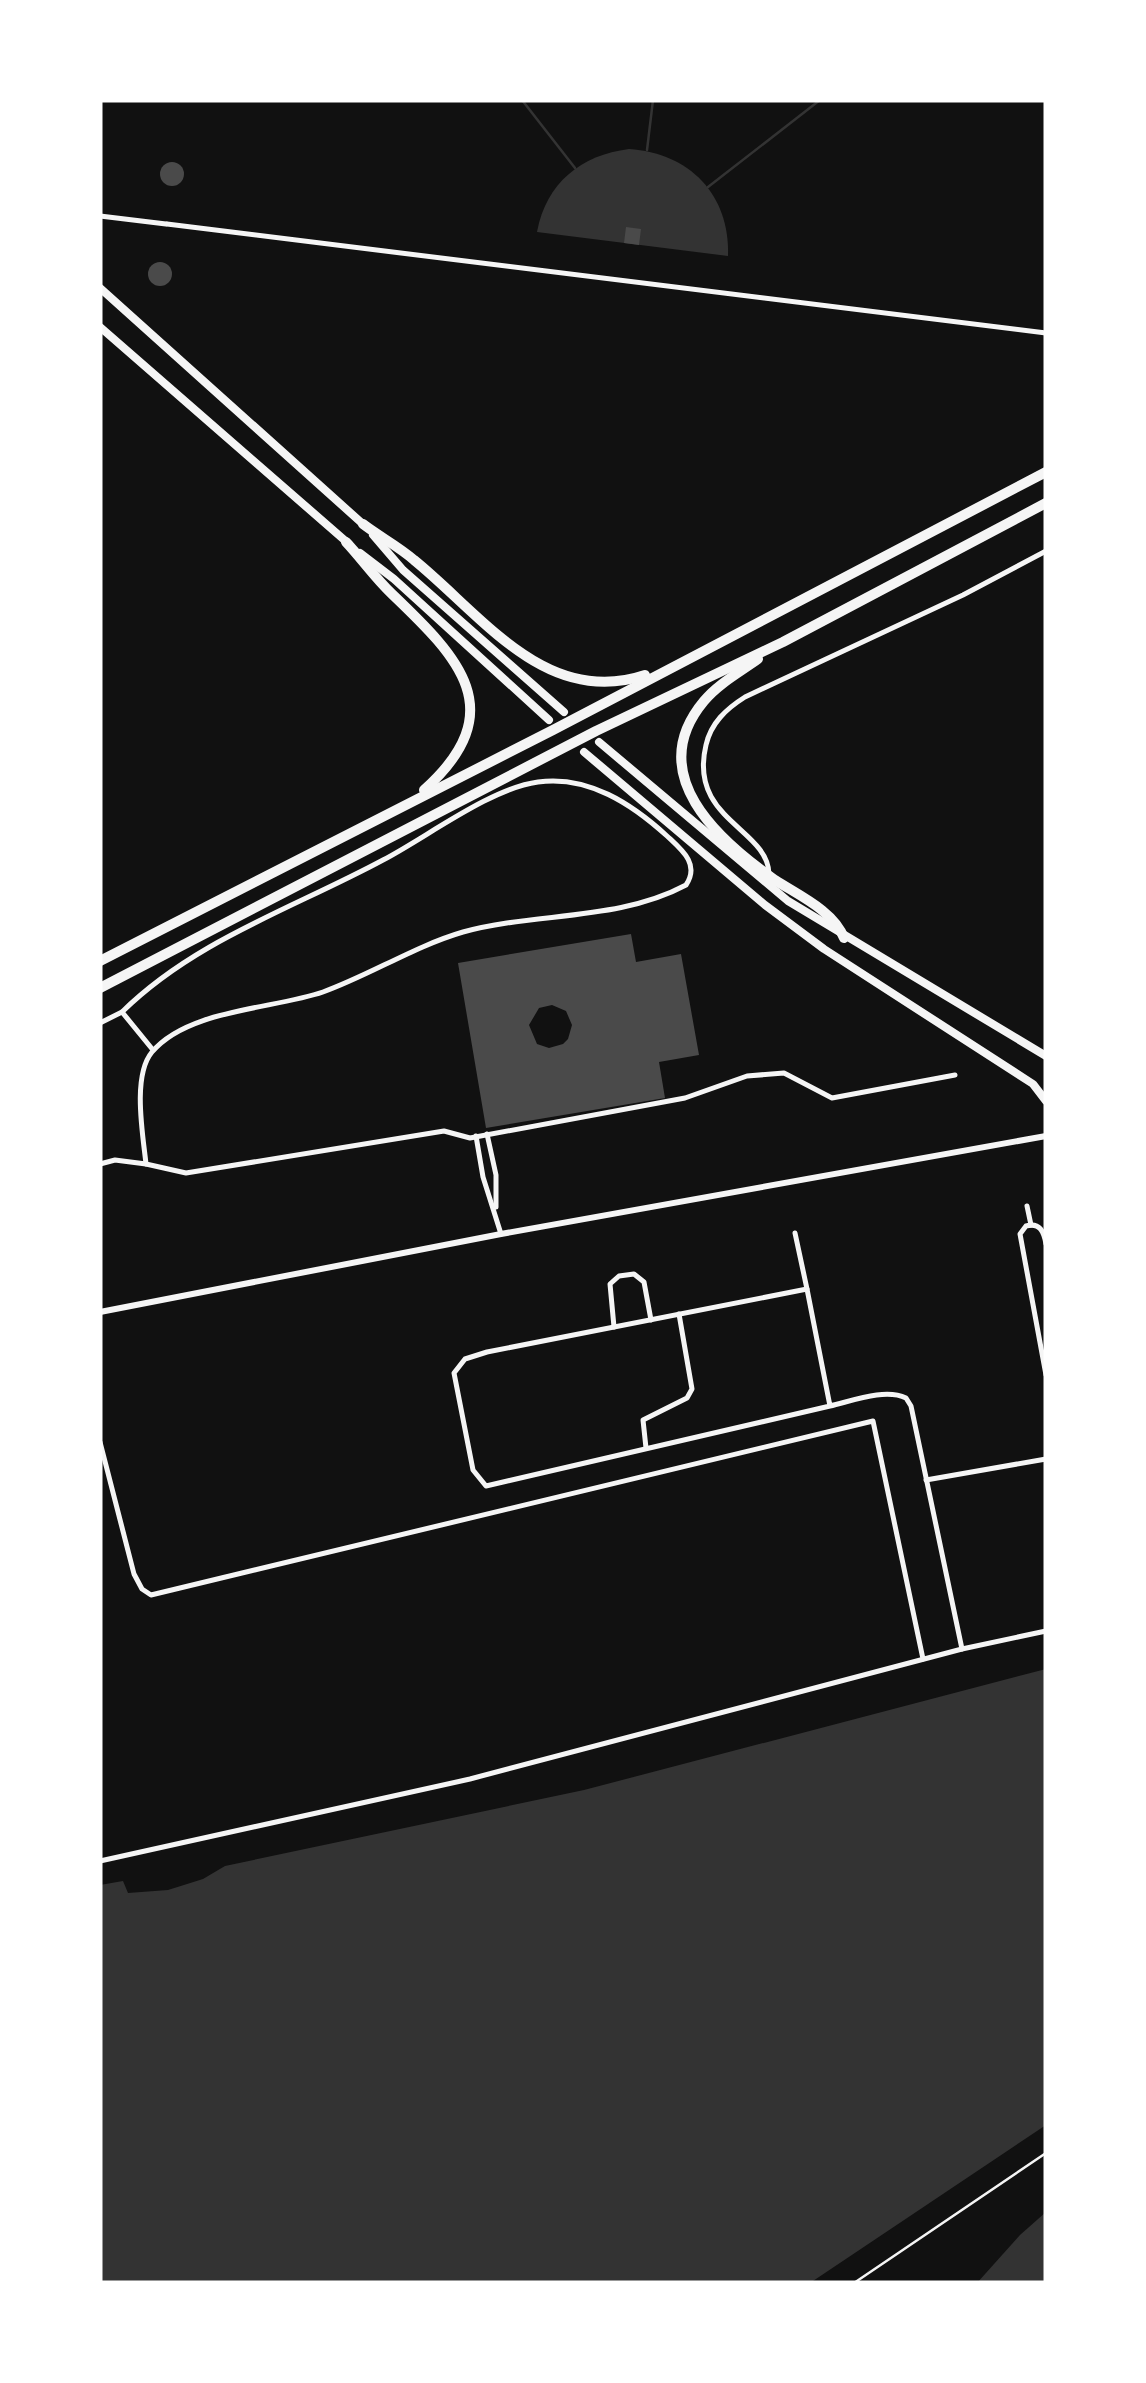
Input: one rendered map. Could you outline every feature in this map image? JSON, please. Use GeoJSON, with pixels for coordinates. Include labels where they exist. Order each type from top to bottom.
{"type":"FeatureCollection","features":[{"type":"Feature","properties":{"kind":"highway"},"geometry":{"type":"LineString","coordinates":[[100,961],[1046,472]]}},
{"type":"Feature","properties":{"kind":"highway"},"geometry":{"type":"LineString","coordinates":[[100,988],[570,746],[598,737],[1046,503]]}},
{"type":"Feature","properties":{"kind":"highway"},"geometry":{"type":"LineString","coordinates":[[363,524],[413,558],[521,654],[562,676],[622,681],[675,666]]}},
{"type":"Feature","properties":{"kind":"highway"},"geometry":{"type":"LineString","coordinates":[[346,542],[442,643],[465,681],[469,701],[464,740],[448,767],[412,801]]}},
{"type":"Feature","properties":{"kind":"highway"},"geometry":{"type":"LineString","coordinates":[[783,642],[701,704],[685,734],[682,752],[686,786],[700,814],[770,876],[779,889],[833,920],[844,938]]}},
{"type":"Feature","properties":{"kind":"main road"},"geometry":{"type":"LineString","coordinates":[[100,288],[363,524],[403,570],[564,712]]}},
{"type":"Feature","properties":{"kind":"main road"},"geometry":{"type":"LineString","coordinates":[[103,331],[394,579],[551,725]]}},
{"type":"Feature","properties":{"kind":"main road"},"geometry":{"type":"LineString","coordinates":[[362,555],[374,560],[382,558],[375,537]]}},
{"type":"Feature","properties":{"kind":"main road"},"geometry":{"type":"LineString","coordinates":[[598,737],[779,889],[765,905]]}},
{"type":"Feature","properties":{"kind":"main road"},"geometry":{"type":"LineString","coordinates":[[584,752],[765,905],[824,949],[1033,1084],[1046,1102]]}},
{"type":"Feature","properties":{"kind":"main road"},"geometry":{"type":"LineString","coordinates":[[844,938],[1046,1056]]}},
{"type":"Feature","properties":{"kind":"street"},"geometry":{"type":"LineString","coordinates":[[100,216],[1046,333]]}},
{"type":"Feature","properties":{"kind":"street"},"geometry":{"type":"LineString","coordinates":[[770,876],[766,858],[718,809],[708,792],[703,756],[716,721],[745,697],[963,595],[1046,551]]}},
{"type":"Feature","properties":{"kind":"street"},"geometry":{"type":"LineString","coordinates":[[100,1023],[122,1012],[177,964],[196,953],[331,889],[519,786],[559,781],[609,794],[650,821],[690,860],[692,872],[686,885],[659,898],[464,932],[320,993],[251,1006],[186,1029],[153,1050],[146,1062],[140,1104],[146,1164]]}},
{"type":"Feature","properties":{"kind":"street"},"geometry":{"type":"LineString","coordinates":[[122,1012],[153,1050]]}},
{"type":"Feature","properties":{"kind":"street"},"geometry":{"type":"LineString","coordinates":[[100,1164],[115,1160],[186,1173],[444,1131],[470,1138],[685,1098],[747,1076],[784,1072],[832,1098],[955,1075]]}},
{"type":"Feature","properties":{"kind":"street"},"geometry":{"type":"LineString","coordinates":[[487,1134],[496,1175],[496,1210]]}},
{"type":"Feature","properties":{"kind":"street"},"geometry":{"type":"LineString","coordinates":[[476,1136],[483,1177],[501,1234]]}},
{"type":"Feature","properties":{"kind":"street"},"geometry":{"type":"LineString","coordinates":[[100,1312],[501,1234],[1046,1136]]}},
{"type":"Feature","properties":{"kind":"street"},"geometry":{"type":"LineString","coordinates":[[1027,1206],[1031,1225]]}},
{"type":"Feature","properties":{"kind":"street"},"geometry":{"type":"LineString","coordinates":[[1046,1244],[1042,1230],[1031,1225],[1022,1229],[1020,1241],[1046,1370]]}},
{"type":"Feature","properties":{"kind":"street"},"geometry":{"type":"LineString","coordinates":[[795,1234],[830,1406]]}},
{"type":"Feature","properties":{"kind":"street"},"geometry":{"type":"LineString","coordinates":[[614,1327],[610,1284],[625,1275],[634,1274],[644,1282],[652,1320]]}},
{"type":"Feature","properties":{"kind":"street"},"geometry":{"type":"LineString","coordinates":[[806,1289],[465,1359],[454,1374],[473,1470],[486,1486],[830,1406],[889,1394],[906,1398],[911,1406],[962,1649]]}},
{"type":"Feature","properties":{"kind":"street"},"geometry":{"type":"LineString","coordinates":[[646,1448],[643,1420],[687,1398],[692,1389],[680,1314]]}},
{"type":"Feature","properties":{"kind":"street"},"geometry":{"type":"LineString","coordinates":[[100,1442],[134,1574],[142,1589],[152,1595],[873,1421],[923,1660]]}},
{"type":"Feature","properties":{"kind":"street"},"geometry":{"type":"LineString","coordinates":[[926,1480],[1046,1460]]}},
{"type":"Feature","properties":{"kind":"street"},"geometry":{"type":"LineString","coordinates":[[100,1861],[470,1779],[962,1649],[1046,1631]]}},
{"type":"Feature","properties":{"kind":"lane"},"geometry":{"type":"LineString","coordinates":[[854,2283],[1046,2153]]}},
{"type":"Feature","properties":{"kind":"shaded area"},"geometry":{"type":"Polygon","coordinates":[[[629,149],[670,159],[702,181],[722,214],[728,256],[537,232],[548,199],[568,174],[596,158],[629,149]]]}},
{"type":"Feature","properties":{"kind":"shaded area"},"geometry":{"type":"Polygon","coordinates":[[[1046,1669],[1046,2125],[810,2283],[100,2283],[100,1885],[123,1881],[128,1893],[168,1890],[203,1879],[225,1866],[584,1790],[1046,1669]]]}},
{"type":"Feature","properties":{"kind":"shaded area"},"geometry":{"type":"Polygon","coordinates":[[[1046,2212],[1046,2283],[977,2283],[1020,2235],[1046,2212]]]}},
{"type":"Feature","properties":{"kind":"building"},"geometry":{"type":"Polygon","coordinates":[[[172,162],[184,174],[172,186],[160,174],[172,162]]]}},
{"type":"Feature","properties":{"kind":"building"},"geometry":{"type":"Polygon","coordinates":[[[626,227],[641,229],[639,245],[624,243],[626,227]]]}},
{"type":"Feature","properties":{"kind":"building"},"geometry":{"type":"Polygon","coordinates":[[[160,262],[172,274],[160,286],[148,274],[160,262]]]}},
{"type":"Feature","properties":{"kind":"building"},"geometry":{"type":"Polygon","coordinates":[[[631,934],[636,962],[681,954],[699,1055],[659,1062],[665,1098],[486,1128],[458,963],[631,934]],[[552,1005],[539,1008],[529,1025],[537,1044],[549,1048],[568,1039],[572,1025],[566,1011],[552,1005]]]}},
{"type":"Feature","properties":{"kind":"waterway"},"geometry":{"type":"LineString","coordinates":[[522,100],[575,168]]}},
{"type":"Feature","properties":{"kind":"waterway"},"geometry":{"type":"LineString","coordinates":[[647,150],[653,100]]}},
{"type":"Feature","properties":{"kind":"waterway"},"geometry":{"type":"LineString","coordinates":[[708,187],[820,100]]}}]}
